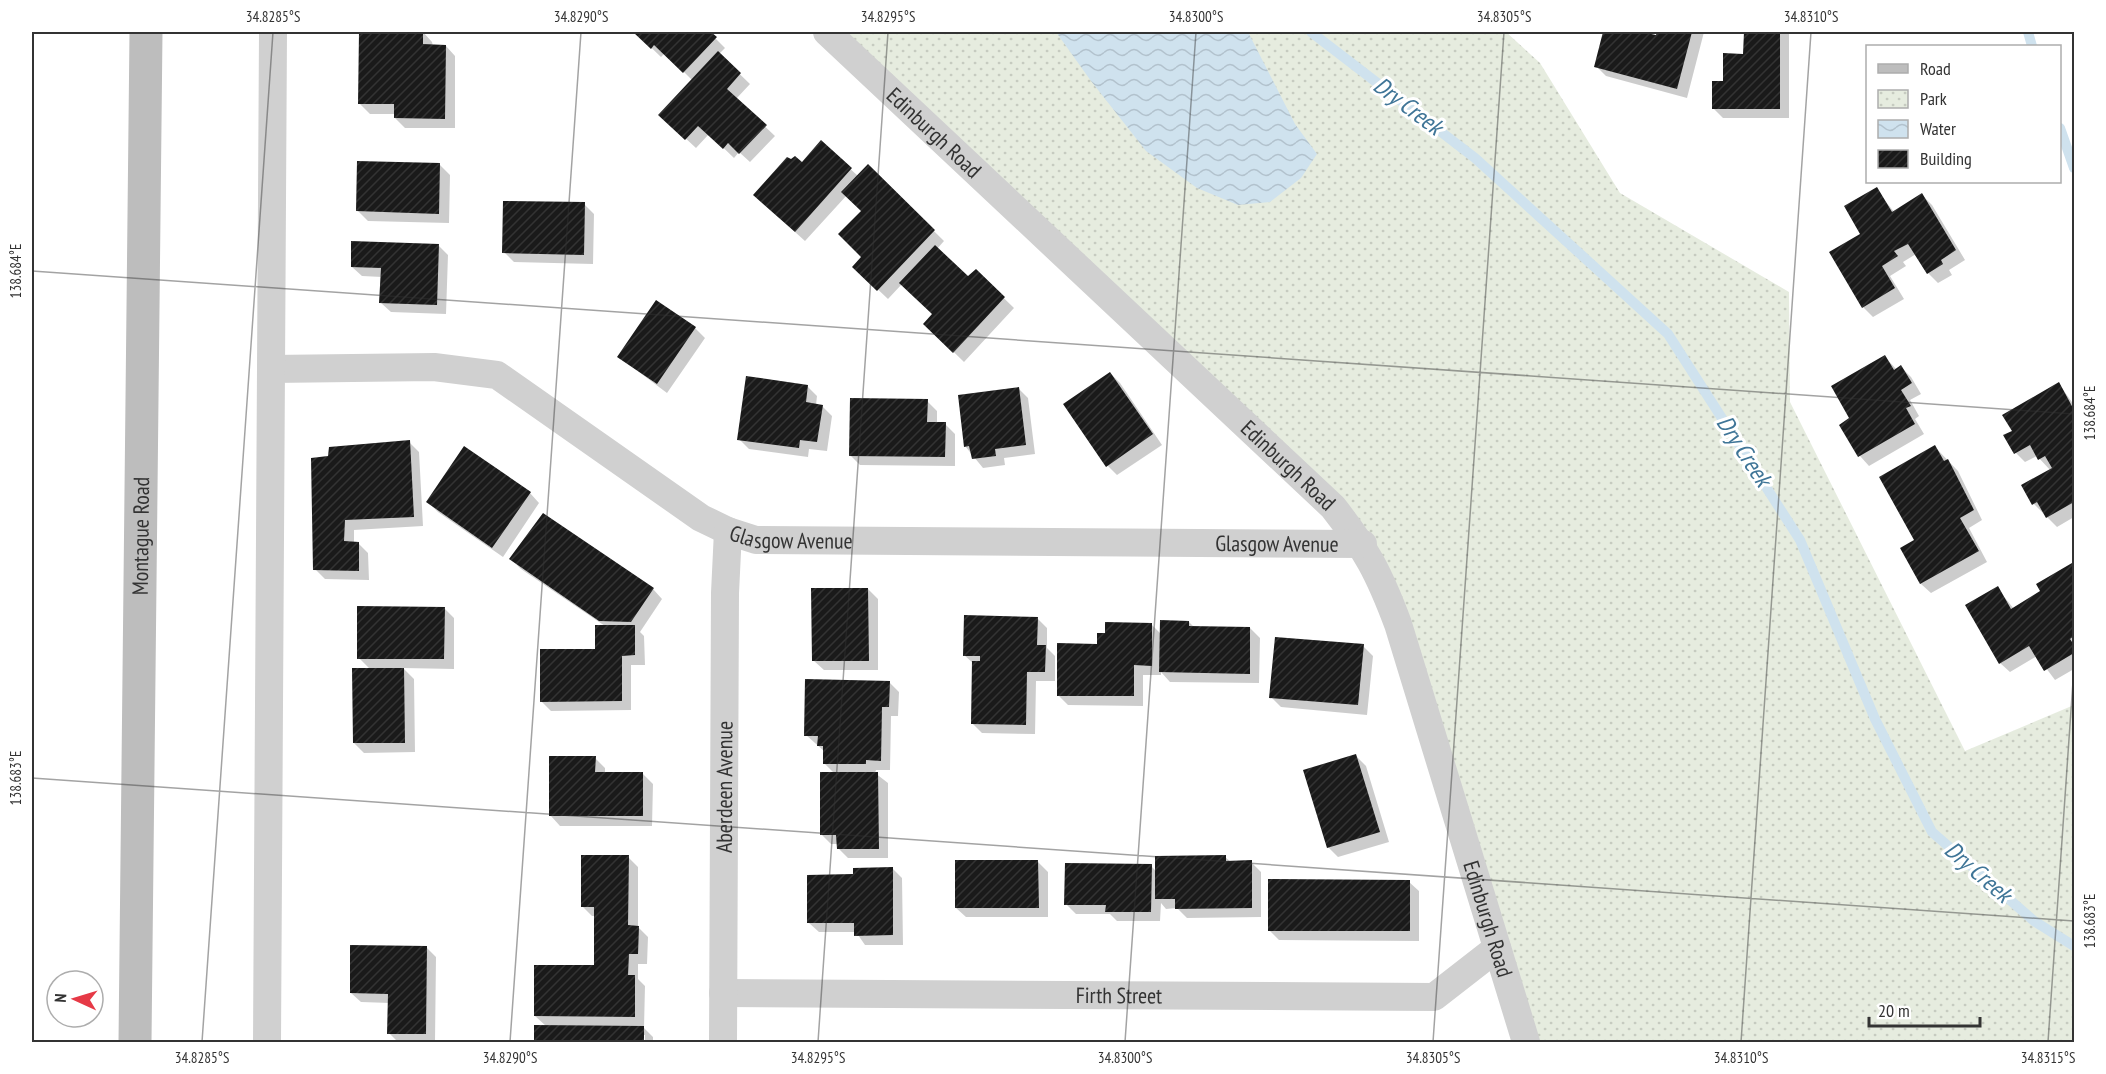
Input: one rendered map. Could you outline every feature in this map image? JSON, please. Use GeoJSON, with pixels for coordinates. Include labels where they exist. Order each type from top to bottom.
{"type":"FeatureCollection","features":[{"type":"Feature","properties":{"kind":"main road","name":"Montague Road"},"geometry":{"type":"LineString","coordinates":[[135,1042],[146,32]]}},
{"type":"Feature","properties":{"kind":"street"},"geometry":{"type":"LineString","coordinates":[[267,1042],[273,32]]}},
{"type":"Feature","properties":{"kind":"street","name":"Edinburgh Road"},"geometry":{"type":"LineString","coordinates":[[827,32],[1333,507],[1363,544],[1381,577],[1398,624],[1526,1042]]}},
{"type":"Feature","properties":{"kind":"street","name":"Glasgow Avenue"},"geometry":{"type":"LineString","coordinates":[[271,369],[434,367],[471,369],[497,375],[701,518],[728,531],[756,540],[1363,544]]}},
{"type":"Feature","properties":{"kind":"street","name":"Aberdeen Avenue"},"geometry":{"type":"LineString","coordinates":[[723,1042],[725,593],[728,531]]}},
{"type":"Feature","properties":{"kind":"street","name":"Firth Street"},"geometry":{"type":"LineString","coordinates":[[723,993],[1434,997],[1497,948]]}},
{"type":"Feature","properties":{"kind":"green space"},"geometry":{"type":"Polygon","coordinates":[[[840,32],[1506,32],[1540,63],[1620,193],[1789,292],[1790,402],[1965,751],[2074,705],[2074,1042],[1524,1042],[1381,577],[1333,507],[840,32]]]}},
{"type":"Feature","properties":{"kind":"water"},"geometry":{"type":"Polygon","coordinates":[[[1056,32],[1248,32],[1295,124],[1317,154],[1301,178],[1270,202],[1238,205],[1197,188],[1146,151],[1056,32]]]}},
{"type":"Feature","properties":{"kind":"building"},"geometry":{"type":"Polygon","coordinates":[[[359,32],[423,32],[423,44],[446,45],[445,119],[394,118],[394,104],[358,104],[359,32]]]}},
{"type":"Feature","properties":{"kind":"building"},"geometry":{"type":"Polygon","coordinates":[[[633,32],[711,32],[717,37],[683,73],[654,45],[651,49],[633,32]]]}},
{"type":"Feature","properties":{"kind":"building"},"geometry":{"type":"Polygon","coordinates":[[[1603,32],[1642,32],[1656,35],[1657,32],[1692,32],[1677,89],[1594,67],[1603,32]]]}},
{"type":"Feature","properties":{"kind":"building"},"geometry":{"type":"Polygon","coordinates":[[[1744,32],[1780,32],[1780,109],[1712,109],[1712,81],[1723,81],[1723,53],[1743,54],[1744,32]]]}},
{"type":"Feature","properties":{"kind":"building"},"geometry":{"type":"Polygon","coordinates":[[[718,51],[741,73],[727,89],[767,125],[739,154],[728,143],[723,149],[698,126],[685,140],[658,115],[718,51]]]}},
{"type":"Feature","properties":{"kind":"building"},"geometry":{"type":"Polygon","coordinates":[[[821,140],[852,168],[795,232],[753,195],[787,157],[791,159],[795,156],[802,162],[821,140]]]}},
{"type":"Feature","properties":{"kind":"building"},"geometry":{"type":"Polygon","coordinates":[[[357,161],[440,163],[439,214],[356,211],[357,161]]]}},
{"type":"Feature","properties":{"kind":"building"},"geometry":{"type":"Polygon","coordinates":[[[868,164],[935,230],[877,291],[852,267],[861,257],[838,234],[861,211],[841,192],[868,164]]]}},
{"type":"Feature","properties":{"kind":"building"},"geometry":{"type":"Polygon","coordinates":[[[1877,187],[1892,212],[1922,193],[1956,250],[1941,260],[1943,264],[1927,274],[1908,244],[1894,251],[1898,256],[1882,266],[1895,288],[1862,308],[1829,252],[1860,234],[1844,206],[1877,187]]]}},
{"type":"Feature","properties":{"kind":"building"},"geometry":{"type":"Polygon","coordinates":[[[503,201],[585,202],[584,255],[502,253],[503,201]]]}},
{"type":"Feature","properties":{"kind":"building"},"geometry":{"type":"Polygon","coordinates":[[[351,241],[439,244],[437,305],[379,303],[381,268],[351,267],[351,241]]]}},
{"type":"Feature","properties":{"kind":"building"},"geometry":{"type":"Polygon","coordinates":[[[935,245],[968,276],[976,269],[1005,297],[953,353],[923,324],[932,314],[899,283],[935,245]]]}},
{"type":"Feature","properties":{"kind":"building"},"geometry":{"type":"Polygon","coordinates":[[[656,300],[696,327],[657,384],[617,357],[656,300]]]}},
{"type":"Feature","properties":{"kind":"building"},"geometry":{"type":"Polygon","coordinates":[[[1885,355],[1894,370],[1901,365],[1912,383],[1901,390],[1911,406],[1906,408],[1915,424],[1858,457],[1839,425],[1849,418],[1831,386],[1885,355]]]}},
{"type":"Feature","properties":{"kind":"building"},"geometry":{"type":"Polygon","coordinates":[[[1110,372],[1153,434],[1106,467],[1063,404],[1110,372]]]}},
{"type":"Feature","properties":{"kind":"building"},"geometry":{"type":"Polygon","coordinates":[[[746,376],[808,385],[806,402],[823,405],[817,442],[800,440],[799,448],[737,440],[746,376]]]}},
{"type":"Feature","properties":{"kind":"building"},"geometry":{"type":"Polygon","coordinates":[[[2059,382],[2074,410],[2074,502],[2046,518],[2037,502],[2032,505],[2021,485],[2052,468],[2045,456],[2038,460],[2030,445],[2014,454],[2003,435],[2012,431],[2002,415],[2059,382]]]}},
{"type":"Feature","properties":{"kind":"building"},"geometry":{"type":"Polygon","coordinates":[[[1019,387],[1026,445],[995,449],[996,456],[972,459],[969,446],[964,447],[958,395],[1019,387]]]}},
{"type":"Feature","properties":{"kind":"building"},"geometry":{"type":"Polygon","coordinates":[[[850,398],[928,399],[927,422],[946,422],[945,457],[849,456],[850,398]]]}},
{"type":"Feature","properties":{"kind":"building"},"geometry":{"type":"Polygon","coordinates":[[[410,440],[414,517],[345,520],[344,541],[359,542],[359,571],[313,570],[311,458],[328,456],[329,447],[410,440]]]}},
{"type":"Feature","properties":{"kind":"building"},"geometry":{"type":"Polygon","coordinates":[[[1935,445],[1944,461],[1948,459],[1974,510],[1960,518],[1979,551],[1920,584],[1900,548],[1914,540],[1879,477],[1935,445]]]}},
{"type":"Feature","properties":{"kind":"building"},"geometry":{"type":"Polygon","coordinates":[[[464,446],[531,492],[492,548],[426,502],[464,446]]]}},
{"type":"Feature","properties":{"kind":"building"},"geometry":{"type":"Polygon","coordinates":[[[543,513],[654,588],[631,622],[599,621],[509,559],[543,513]]]}},
{"type":"Feature","properties":{"kind":"building"},"geometry":{"type":"Polygon","coordinates":[[[2072,563],[2074,567],[2074,636],[2070,639],[2074,645],[2074,653],[2044,671],[2029,646],[1999,664],[1965,605],[1998,586],[2011,609],[2040,591],[2036,584],[2072,563]]]}},
{"type":"Feature","properties":{"kind":"building"},"geometry":{"type":"Polygon","coordinates":[[[811,588],[868,588],[869,661],[812,661],[811,588]]]}},
{"type":"Feature","properties":{"kind":"building"},"geometry":{"type":"Polygon","coordinates":[[[357,606],[445,607],[444,659],[357,659],[357,606]]]}},
{"type":"Feature","properties":{"kind":"building"},"geometry":{"type":"Polygon","coordinates":[[[964,615],[1038,617],[1037,645],[1046,645],[1045,672],[1027,672],[1026,725],[971,724],[972,661],[980,661],[980,656],[963,656],[964,615]]]}},
{"type":"Feature","properties":{"kind":"building"},"geometry":{"type":"Polygon","coordinates":[[[1160,620],[1189,621],[1189,626],[1250,627],[1250,674],[1159,672],[1160,620]]]}},
{"type":"Feature","properties":{"kind":"building"},"geometry":{"type":"Polygon","coordinates":[[[1105,622],[1152,623],[1152,666],[1134,665],[1134,696],[1057,696],[1057,643],[1097,644],[1097,633],[1105,633],[1105,622]]]}},
{"type":"Feature","properties":{"kind":"building"},"geometry":{"type":"Polygon","coordinates":[[[595,625],[635,625],[635,655],[622,656],[622,701],[540,702],[540,649],[595,649],[595,625]]]}},
{"type":"Feature","properties":{"kind":"building"},"geometry":{"type":"Polygon","coordinates":[[[1275,637],[1364,644],[1358,705],[1269,698],[1275,637]]]}},
{"type":"Feature","properties":{"kind":"building"},"geometry":{"type":"Polygon","coordinates":[[[352,668],[404,668],[405,743],[353,743],[352,668]]]}},
{"type":"Feature","properties":{"kind":"building"},"geometry":{"type":"Polygon","coordinates":[[[805,679],[890,681],[889,707],[882,707],[881,761],[866,760],[866,764],[823,764],[823,746],[817,746],[818,736],[804,736],[805,679]]]}},
{"type":"Feature","properties":{"kind":"building"},"geometry":{"type":"Polygon","coordinates":[[[1356,754],[1380,832],[1327,848],[1303,770],[1356,754]]]}},
{"type":"Feature","properties":{"kind":"building"},"geometry":{"type":"Polygon","coordinates":[[[549,756],[596,756],[595,772],[643,772],[643,816],[549,816],[549,756]]]}},
{"type":"Feature","properties":{"kind":"building"},"geometry":{"type":"Polygon","coordinates":[[[820,772],[878,772],[879,849],[837,849],[836,835],[820,835],[820,772]]]}},
{"type":"Feature","properties":{"kind":"building"},"geometry":{"type":"Polygon","coordinates":[[[581,855],[629,855],[628,925],[639,926],[638,954],[629,954],[628,975],[635,975],[635,1017],[534,1016],[534,965],[594,965],[594,907],[581,907],[581,855]]]}},
{"type":"Feature","properties":{"kind":"building"},"geometry":{"type":"Polygon","coordinates":[[[1226,855],[1226,861],[1252,860],[1252,908],[1175,909],[1175,899],[1155,899],[1155,856],[1226,855]]]}},
{"type":"Feature","properties":{"kind":"building"},"geometry":{"type":"Polygon","coordinates":[[[955,860],[1038,860],[1039,908],[955,908],[955,860]]]}},
{"type":"Feature","properties":{"kind":"building"},"geometry":{"type":"Polygon","coordinates":[[[1065,863],[1152,864],[1151,912],[1105,912],[1106,905],[1064,905],[1065,863]]]}},
{"type":"Feature","properties":{"kind":"building"},"geometry":{"type":"Polygon","coordinates":[[[893,867],[893,935],[854,936],[854,923],[807,923],[807,875],[853,874],[853,868],[893,867]]]}},
{"type":"Feature","properties":{"kind":"building"},"geometry":{"type":"Polygon","coordinates":[[[1268,879],[1410,880],[1410,931],[1268,931],[1268,879]]]}},
{"type":"Feature","properties":{"kind":"building"},"geometry":{"type":"Polygon","coordinates":[[[350,945],[427,946],[426,1034],[387,1034],[388,994],[350,993],[350,945]]]}},
{"type":"Feature","properties":{"kind":"building"},"geometry":{"type":"Polygon","coordinates":[[[534,1025],[644,1026],[644,1042],[534,1042],[534,1025]]]}},
{"type":"Feature","properties":{"kind":"waterway","name":"Dry Creek"},"geometry":{"type":"LineString","coordinates":[[1311,32],[1475,158],[1668,334],[1800,540],[1875,719],[1932,832],[2034,921],[2074,946]]}},
{"type":"Feature","properties":{"kind":"waterway"},"geometry":{"type":"LineString","coordinates":[[2028,32],[2032,45]]}},
{"type":"Feature","properties":{"kind":"waterway"},"geometry":{"type":"LineString","coordinates":[[2061,131],[2074,168]]}}]}
